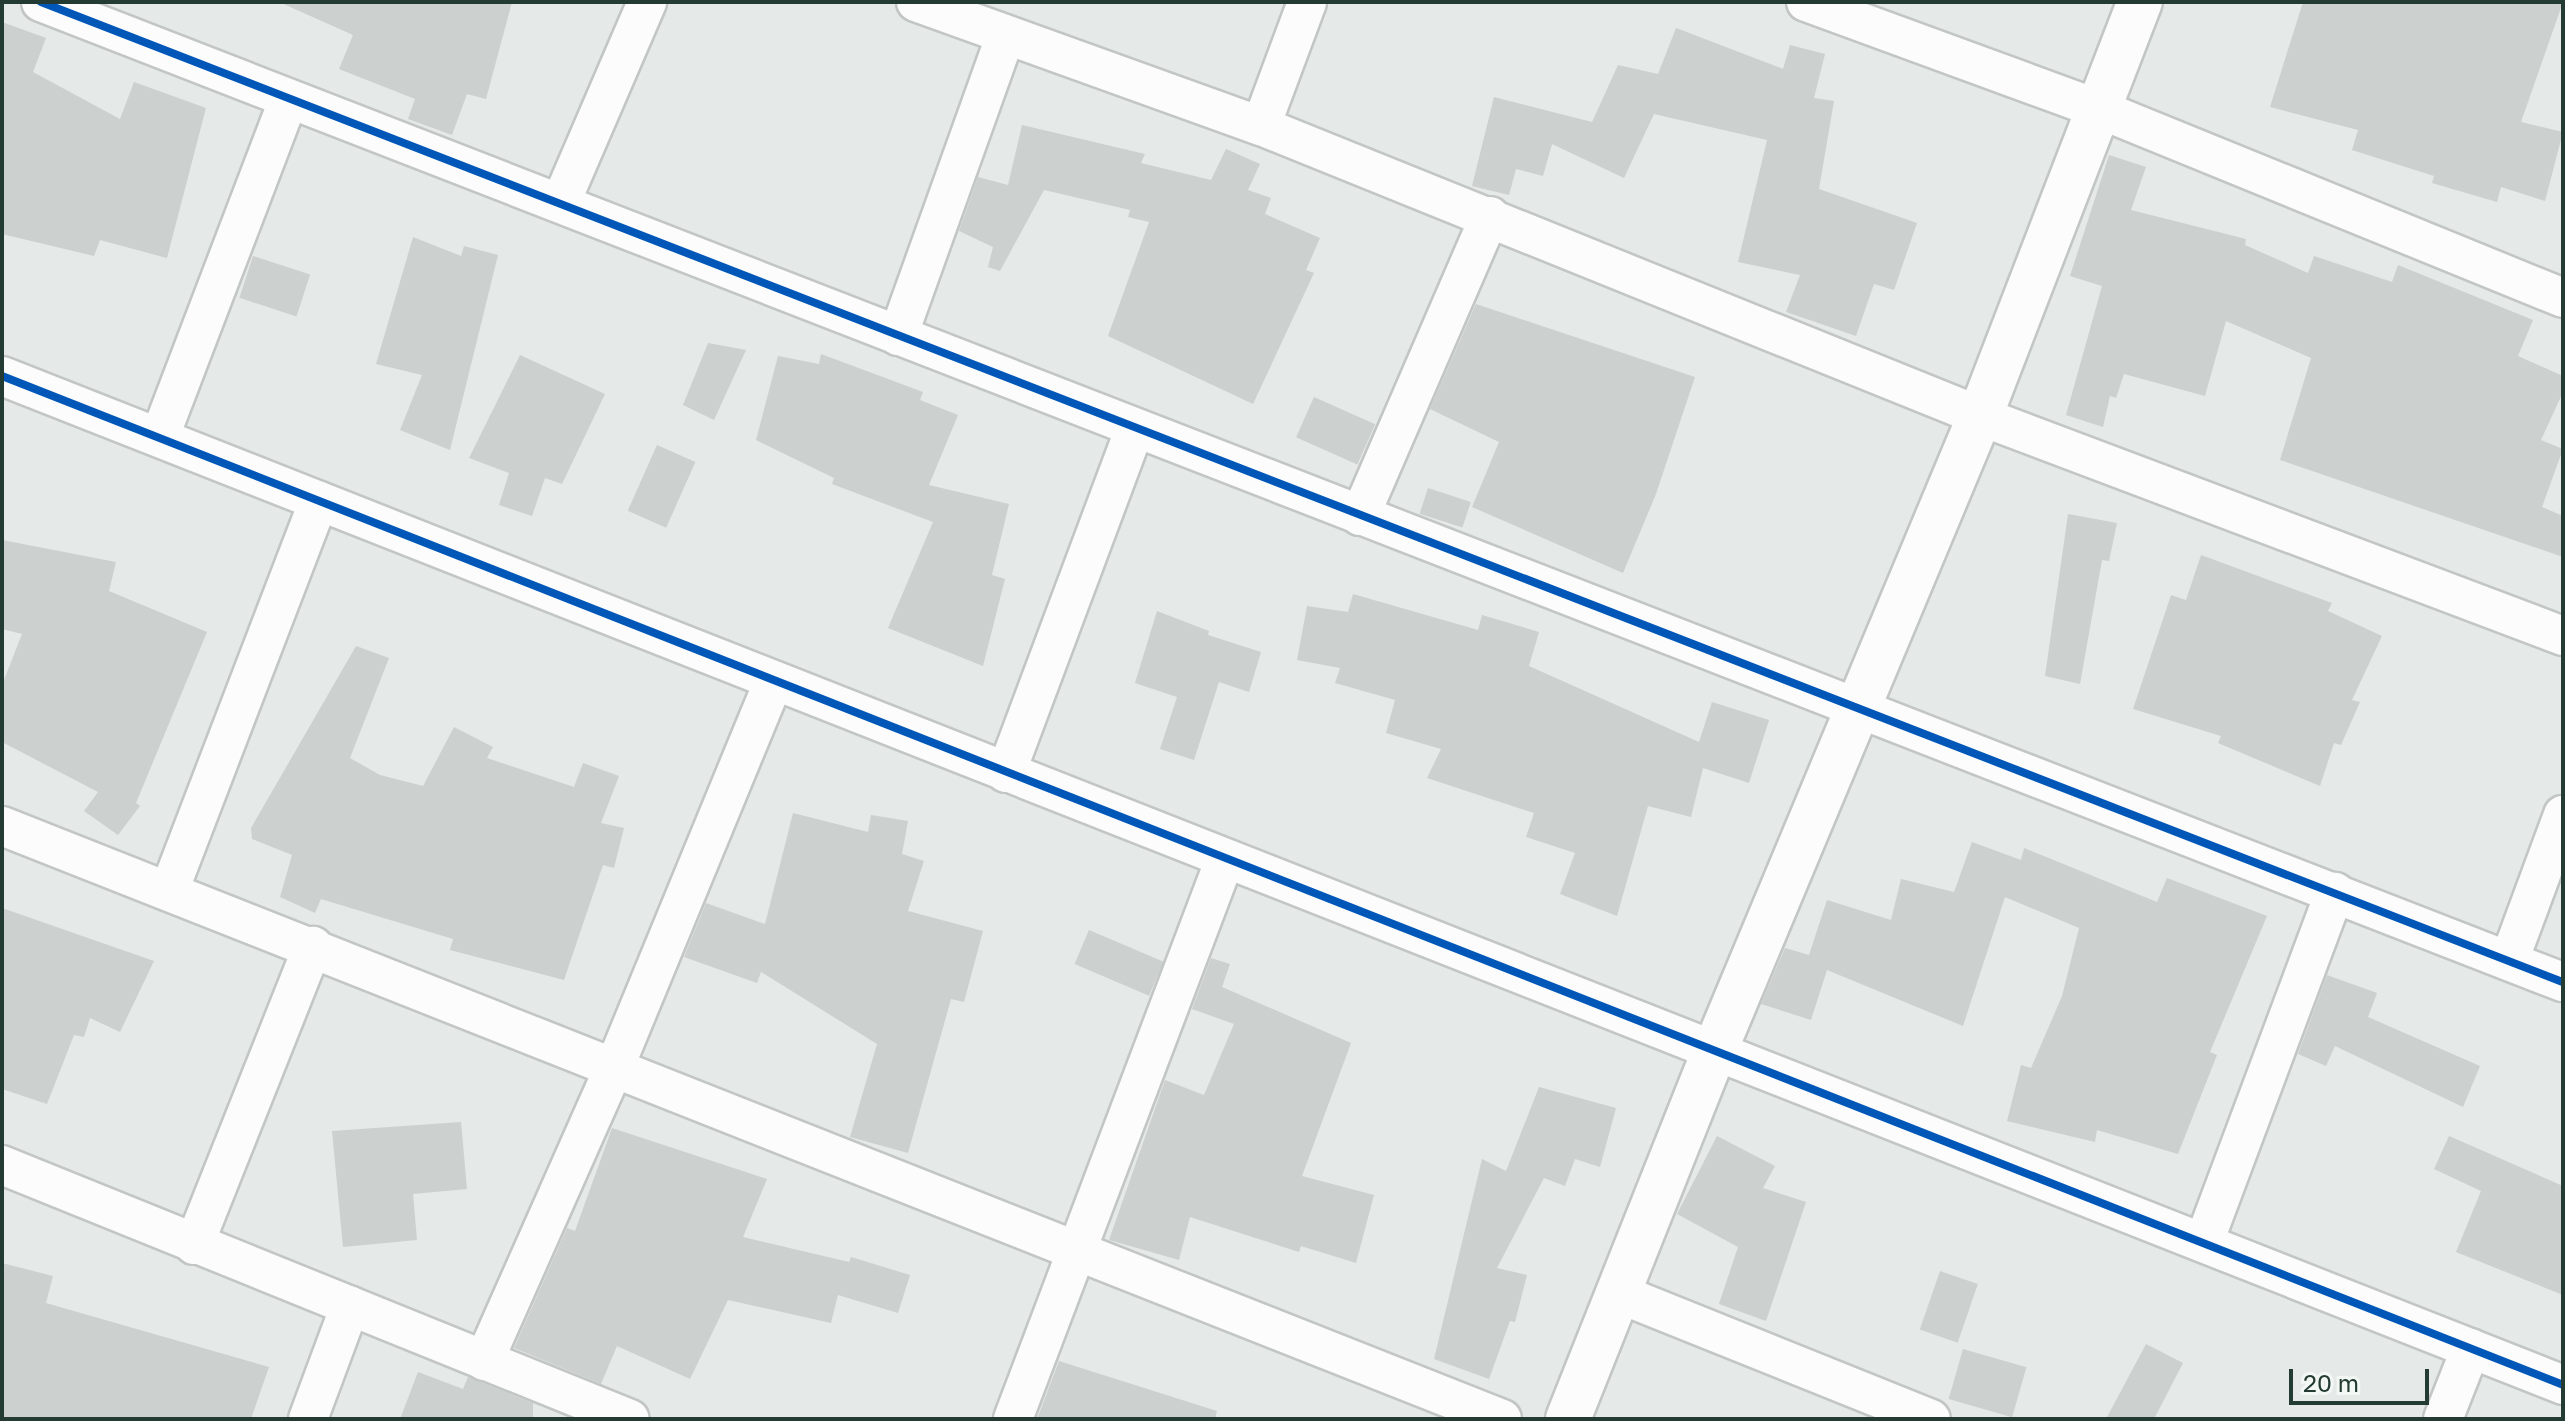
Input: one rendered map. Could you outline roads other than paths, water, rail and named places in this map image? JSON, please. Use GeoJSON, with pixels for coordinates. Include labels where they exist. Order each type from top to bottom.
{"type":"FeatureCollection","features":[{"type":"Feature","properties":{"kind":"street"},"geometry":{"type":"LineString","coordinates":[[41,2],[561,202],[1360,516],[1857,704],[2563,982]]}},
{"type":"Feature","properties":{"kind":"street"},"geometry":{"type":"LineString","coordinates":[[561,202],[647,2]]}},
{"type":"Feature","properties":{"kind":"street"},"geometry":{"type":"LineString","coordinates":[[916,2],[1005,37],[1261,126],[1980,416],[2563,636]]}},
{"type":"Feature","properties":{"kind":"street"},"geometry":{"type":"LineString","coordinates":[[1261,126],[1307,2]]}},
{"type":"Feature","properties":{"kind":"street"},"geometry":{"type":"LineString","coordinates":[[1806,2],[2099,109],[2563,298]]}},
{"type":"Feature","properties":{"kind":"street"},"geometry":{"type":"LineString","coordinates":[[1568,1419],[1857,704],[1980,416],[2140,2]]}},
{"type":"Feature","properties":{"kind":"street"},"geometry":{"type":"LineString","coordinates":[[898,336],[1005,37]]}},
{"type":"Feature","properties":{"kind":"street"},"geometry":{"type":"LineString","coordinates":[[160,436],[289,99]]}},
{"type":"Feature","properties":{"kind":"street"},"geometry":{"type":"LineString","coordinates":[[1360,516],[1490,216]]}},
{"type":"Feature","properties":{"kind":"street"},"geometry":{"type":"LineString","coordinates":[[2,376],[2563,1385]]}},
{"type":"Feature","properties":{"kind":"street"},"geometry":{"type":"LineString","coordinates":[[1006,773],[1135,428]]}},
{"type":"Feature","properties":{"kind":"street"},"geometry":{"type":"LineString","coordinates":[[169,891],[319,501]]}},
{"type":"Feature","properties":{"kind":"street"},"geometry":{"type":"LineString","coordinates":[[484,1361],[615,1066],[774,681]]}},
{"type":"Feature","properties":{"kind":"street"},"geometry":{"type":"LineString","coordinates":[[2509,961],[2563,815]]}},
{"type":"Feature","properties":{"kind":"street"},"geometry":{"type":"LineString","coordinates":[[2,826],[313,946],[1079,1254],[1502,1419]]}},
{"type":"Feature","properties":{"kind":"street"},"geometry":{"type":"LineString","coordinates":[[1013,1419],[1079,1254],[1225,859]]}},
{"type":"Feature","properties":{"kind":"street"},"geometry":{"type":"LineString","coordinates":[[2204,1242],[2335,892]]}},
{"type":"Feature","properties":{"kind":"street"},"geometry":{"type":"LineString","coordinates":[[194,1245],[313,946]]}},
{"type":"Feature","properties":{"kind":"street"},"geometry":{"type":"LineString","coordinates":[[2,1165],[630,1419]]}},
{"type":"Feature","properties":{"kind":"street"},"geometry":{"type":"LineString","coordinates":[[1620,1294],[1931,1419]]}},
{"type":"Feature","properties":{"kind":"street"},"geometry":{"type":"LineString","coordinates":[[308,1419],[350,1306]]}},
{"type":"Feature","properties":{"kind":"street"},"geometry":{"type":"LineString","coordinates":[[2443,1419],[2471,1348]]}}]}
